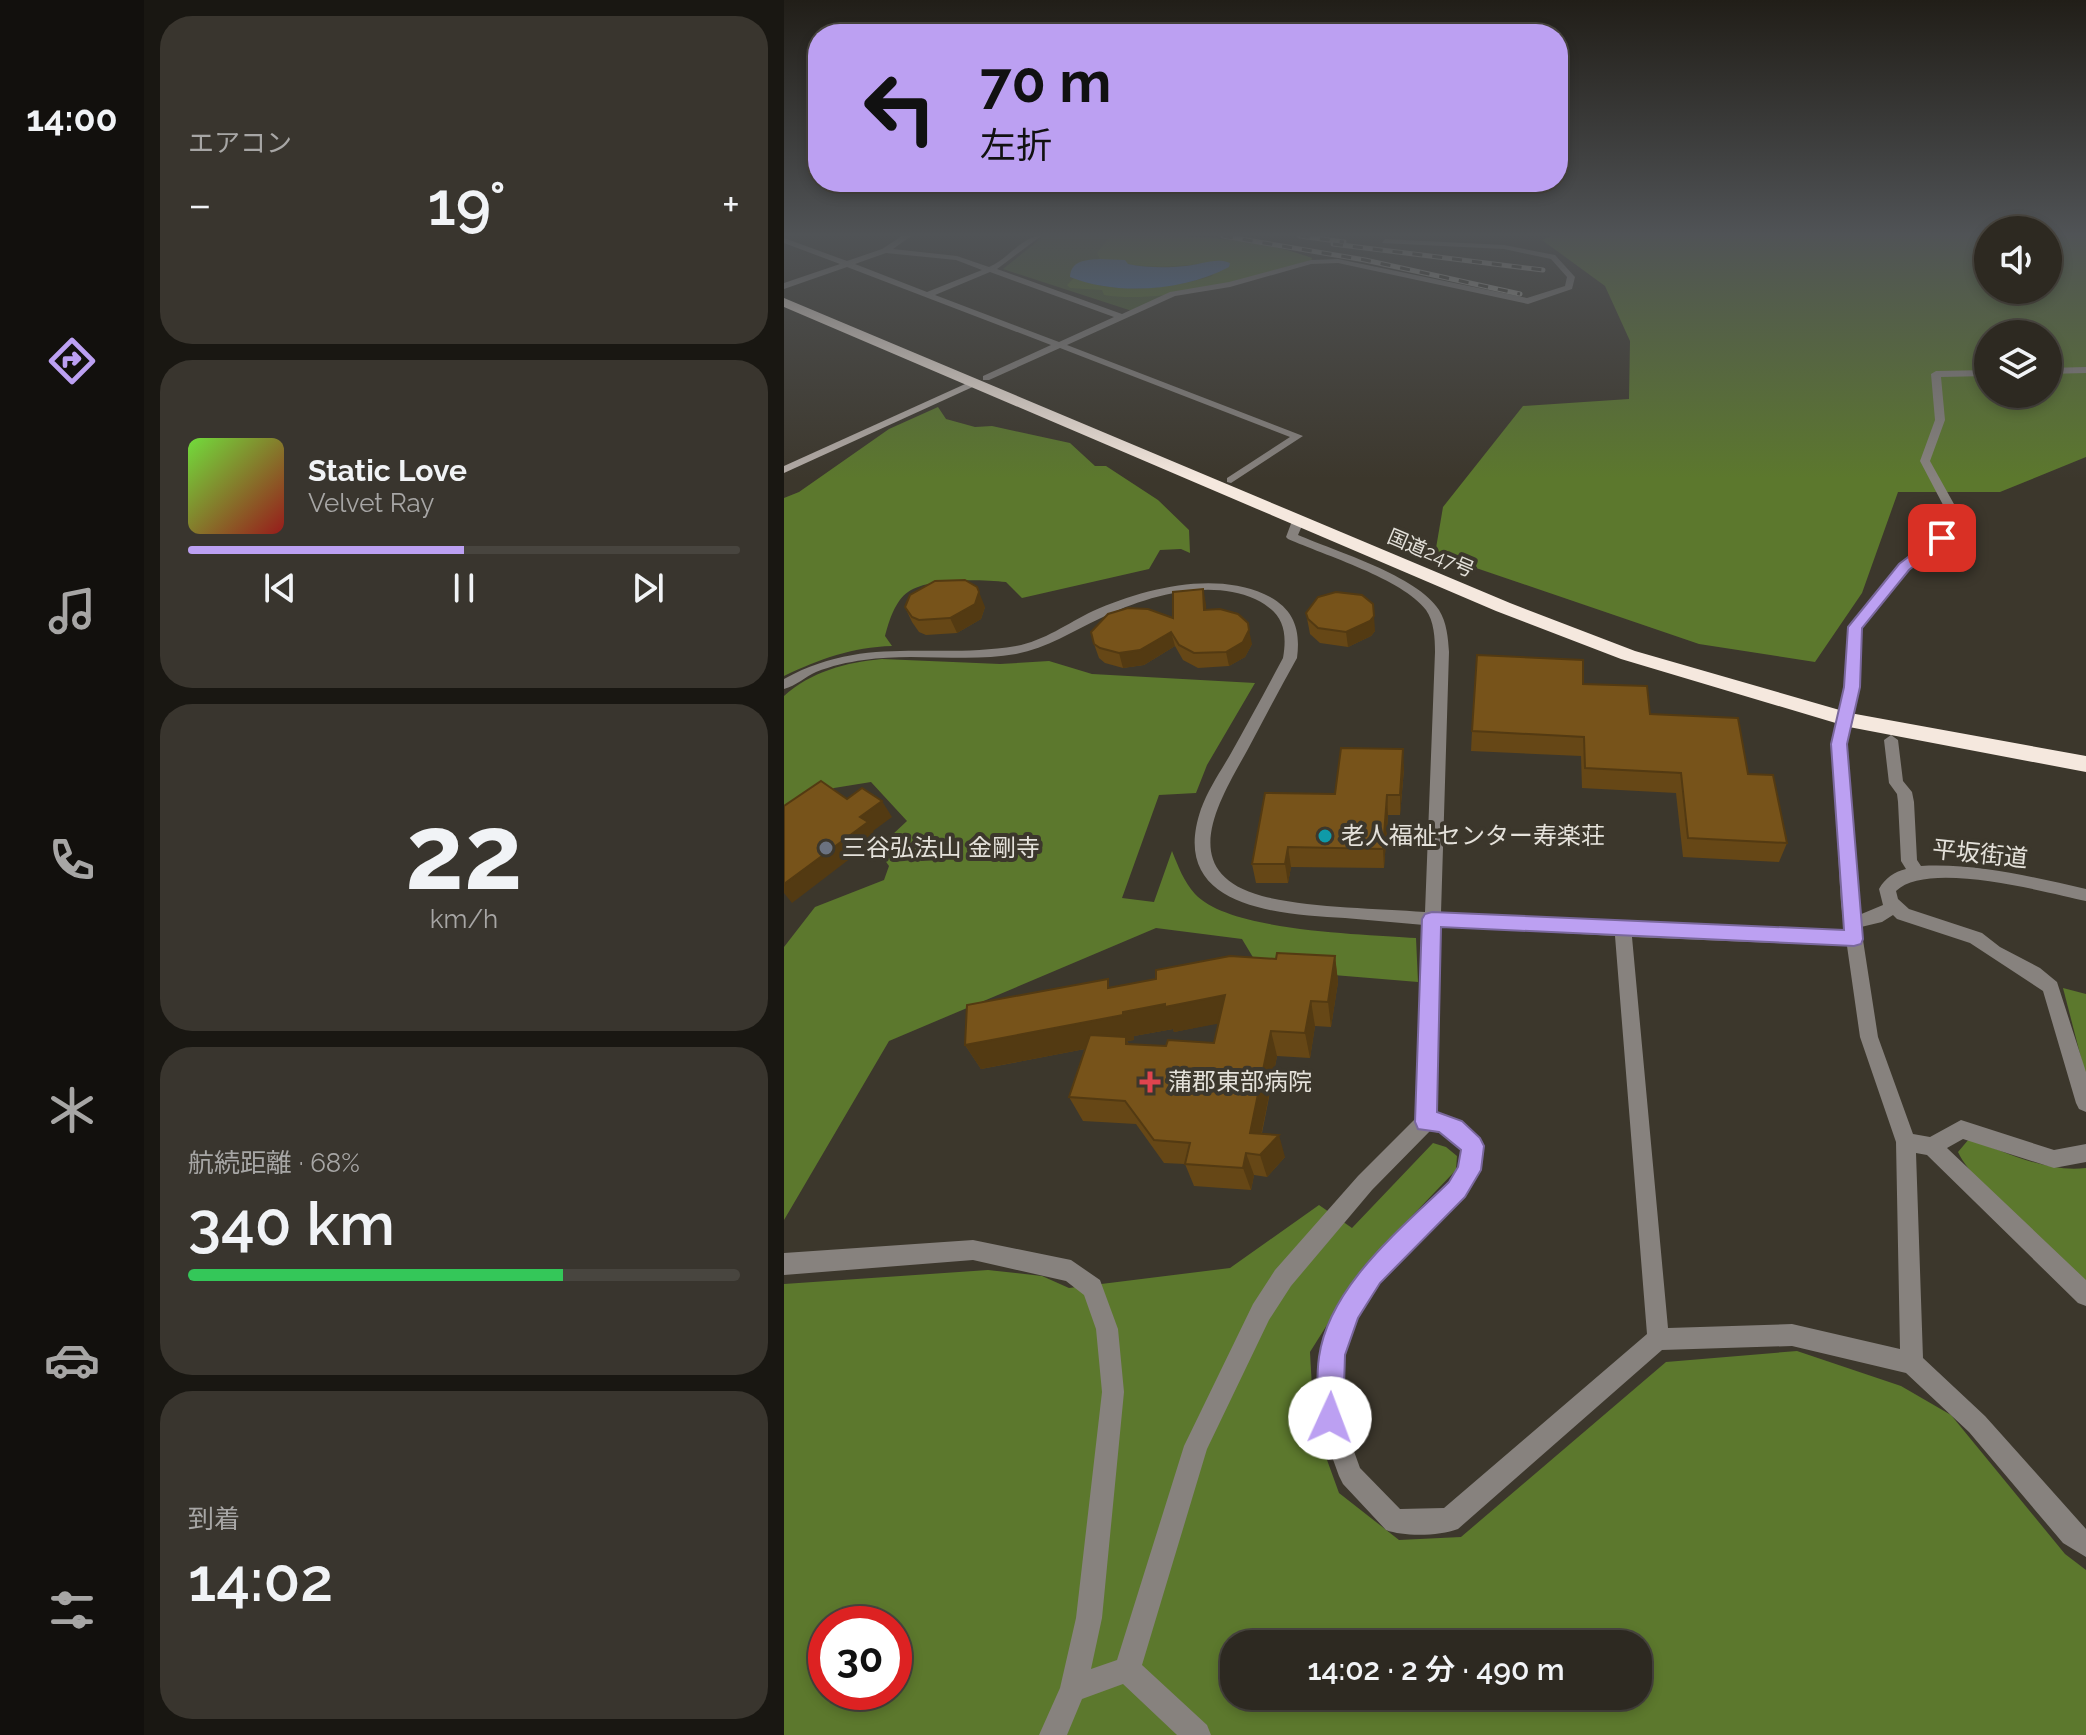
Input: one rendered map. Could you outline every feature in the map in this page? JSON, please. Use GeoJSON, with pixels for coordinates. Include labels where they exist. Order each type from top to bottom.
{"type":"FeatureCollection","features":[{"type":"Feature","properties":{"kind":"highway","name":"国道247号"},"geometry":{"type":"LineString","coordinates":[[822,317],[1231,480],[1550,612],[1653,650],[1795,691],[1924,719],[2086,748]]}},
{"type":"Feature","properties":{"kind":"highway","name":"国道247号"},"geometry":{"type":"LineString","coordinates":[[838,317],[1298,521],[1559,630],[1702,679],[1849,720],[2086,764]]}},
{"type":"Feature","properties":{"kind":"street"},"geometry":{"type":"LineString","coordinates":[[986,317],[1298,436],[1231,480]]}},
{"type":"Feature","properties":{"kind":"street"},"geometry":{"type":"LineString","coordinates":[[784,470],[1118,317]]}},
{"type":"Feature","properties":{"kind":"street"},"geometry":{"type":"LineString","coordinates":[[2062,371],[2086,370]]}},
{"type":"Feature","properties":{"kind":"street"},"geometry":{"type":"LineString","coordinates":[[1912,1363],[1906,1142],[1869,1037],[1853,931],[1839,744],[1852,687],[1855,627],[1904,567],[1956,528],[1958,522],[1925,461],[1940,420],[1936,374],[1974,373]]}},
{"type":"Feature","properties":{"kind":"street"},"geometry":{"type":"LineString","coordinates":[[1127,1669],[1196,1446],[1261,1312],[1283,1278],[1365,1183],[1426,1122],[1442,652],[1440,628],[1430,606],[1403,586],[1292,537],[1298,521]]}},
{"type":"Feature","properties":{"kind":"street"},"geometry":{"type":"LineString","coordinates":[[784,685],[797,676],[859,655],[906,651],[991,653],[1035,646],[1110,609],[1180,591],[1209,588],[1259,595],[1279,606],[1289,620],[1292,648],[1290,658],[1212,801],[1200,849],[1208,869],[1226,887],[1259,901],[1432,919],[1623,929],[1853,931],[1895,906]]}},
{"type":"Feature","properties":{"kind":"street"},"geometry":{"type":"LineString","coordinates":[[1891,740],[1896,783],[1904,792],[1906,802],[1909,861],[1916,872],[1899,878],[1887,889],[1895,906],[1903,914],[1976,938],[1985,947],[2039,975],[2051,987],[2086,1103]]}},
{"type":"Feature","properties":{"kind":"street","name":"平坂街道"},"geometry":{"type":"LineString","coordinates":[[1916,872],[2004,876],[2086,895]]}},
{"type":"Feature","properties":{"kind":"street"},"geometry":{"type":"LineString","coordinates":[[1623,929],[1658,1339]]}},
{"type":"Feature","properties":{"kind":"street"},"geometry":{"type":"LineString","coordinates":[[1426,1122],[1440,1122],[1454,1128],[1472,1146],[1469,1170],[1457,1190],[1372,1275],[1348,1311],[1332,1355],[1330,1418],[1351,1476],[1395,1521],[1449,1520],[1505,1468],[1658,1339],[1792,1335],[1912,1363],[1977,1424],[2072,1534],[2086,1545]]}},
{"type":"Feature","properties":{"kind":"street"},"geometry":{"type":"LineString","coordinates":[[1932,1147],[1961,1129],[2054,1159],[2086,1153]]}},
{"type":"Feature","properties":{"kind":"street"},"geometry":{"type":"LineString","coordinates":[[1906,1142],[1932,1147],[2086,1295]]}},
{"type":"Feature","properties":{"kind":"street"},"geometry":{"type":"LineString","coordinates":[[784,1264],[973,1250],[1071,1271],[1092,1288],[1107,1329],[1113,1392],[1089,1618],[1073,1689],[1053,1735]]}},
{"type":"Feature","properties":{"kind":"street"},"geometry":{"type":"LineString","coordinates":[[1073,1689],[1127,1669]]}},
{"type":"Feature","properties":{"kind":"street"},"geometry":{"type":"LineString","coordinates":[[1127,1669],[1197,1735]]}},
{"type":"Feature","properties":{"kind":"green space"},"geometry":{"type":"Polygon","coordinates":[[[1619,317],[2086,317],[2086,457],[2000,492],[1898,492],[1862,593],[1815,662],[1699,644],[1435,554],[1443,507],[1523,406],[1629,399],[1630,341],[1619,317]]]}},
{"type":"Feature","properties":{"kind":"green space"},"geometry":{"type":"Polygon","coordinates":[[[938,407],[946,419],[975,427],[992,426],[1070,443],[1095,466],[1106,466],[1158,500],[1189,530],[1190,553],[1181,549],[1160,550],[1149,569],[1022,598],[1006,582],[956,581],[918,587],[903,596],[893,612],[885,636],[892,646],[836,655],[784,676],[784,498],[799,492],[889,429],[938,407]]]}},
{"type":"Feature","properties":{"kind":"green space"},"geometry":{"type":"Polygon","coordinates":[[[882,659],[1000,664],[1049,661],[1092,674],[1255,683],[1207,765],[1196,793],[1159,795],[1122,898],[1154,902],[1172,851],[1184,879],[1195,894],[1212,907],[1237,916],[1300,929],[1416,938],[1418,982],[1260,969],[1242,939],[1156,928],[889,1041],[784,1220],[784,947],[815,907],[884,880],[889,866],[877,849],[907,821],[871,782],[834,788],[784,822],[784,696],[805,681],[830,670],[882,659]]]}},
{"type":"Feature","properties":{"kind":"green space"},"geometry":{"type":"Polygon","coordinates":[[[2063,988],[2086,994],[2086,1077],[2063,988]]]}},
{"type":"Feature","properties":{"kind":"green space"},"geometry":{"type":"Polygon","coordinates":[[[1969,1139],[2042,1164],[2086,1168],[2086,1282],[1997,1200],[1966,1166],[1958,1152],[1969,1139]]]}},
{"type":"Feature","properties":{"kind":"green space"},"geometry":{"type":"Polygon","coordinates":[[[1433,1143],[1446,1147],[1457,1156],[1456,1170],[1364,1266],[1310,1352],[1314,1424],[1339,1493],[1399,1540],[1461,1537],[1666,1362],[1797,1351],[1901,1386],[1951,1415],[2065,1554],[2086,1570],[2086,1735],[784,1735],[784,1284],[988,1270],[1042,1276],[1069,1288],[1230,1268],[1319,1205],[1352,1228],[1433,1143]]]}},
{"type":"Feature","properties":{"kind":"building"},"geometry":{"type":"Polygon","coordinates":[[[965,580],[977,587],[979,592],[975,604],[950,618],[919,620],[912,617],[905,607],[910,595],[935,581],[965,580]]]}},
{"type":"Feature","properties":{"kind":"building"},"geometry":{"type":"Polygon","coordinates":[[[1203,589],[1204,610],[1220,609],[1238,614],[1248,623],[1249,630],[1243,642],[1226,652],[1194,653],[1179,645],[1171,632],[1140,650],[1119,653],[1094,644],[1091,632],[1108,614],[1128,608],[1148,609],[1173,618],[1173,592],[1203,589]]]}},
{"type":"Feature","properties":{"kind":"building"},"geometry":{"type":"Polygon","coordinates":[[[1336,592],[1362,595],[1373,604],[1374,616],[1346,632],[1318,628],[1306,613],[1318,597],[1336,592]]]}},
{"type":"Feature","properties":{"kind":"building"},"geometry":{"type":"Polygon","coordinates":[[[1477,655],[1583,660],[1583,684],[1647,686],[1650,714],[1738,718],[1748,774],[1773,775],[1787,843],[1688,838],[1681,773],[1585,768],[1584,737],[1472,731],[1477,655]]]}},
{"type":"Feature","properties":{"kind":"building","name":"老人福祉センター寿楽荘"},"geometry":{"type":"Polygon","coordinates":[[[1341,748],[1403,749],[1400,795],[1387,795],[1383,849],[1288,847],[1285,864],[1252,864],[1265,793],[1335,794],[1341,748]]]}},
{"type":"Feature","properties":{"kind":"building"},"geometry":{"type":"Polygon","coordinates":[[[821,781],[847,799],[862,788],[882,801],[860,817],[868,822],[784,884],[784,806],[821,781]]]}},
{"type":"Feature","properties":{"kind":"building"},"geometry":{"type":"Polygon","coordinates":[[[1277,953],[1335,956],[1328,1002],[1311,1001],[1305,1033],[1271,1031],[1250,1133],[1279,1135],[1260,1155],[1246,1153],[1243,1168],[1185,1164],[1190,1143],[1154,1140],[1125,1101],[1069,1097],[1090,1035],[1126,1037],[1126,1044],[1166,1046],[1168,1040],[1214,1043],[1225,995],[1123,1012],[1123,1015],[965,1045],[967,1005],[1108,979],[1108,988],[1156,979],[1156,970],[1230,956],[1276,959],[1277,953]]]}},
{"type":"Feature","properties":{"kind":"place","name":"老人福祉センター寿楽荘"},"geometry":{"type":"Point","coordinates":[1325,836]}},
{"type":"Feature","properties":{"kind":"place","name":"三谷弘法山 金剛寺"},"geometry":{"type":"Point","coordinates":[826,848]}},
{"type":"Feature","properties":{"kind":"place","name":"蒲郡東部病院"},"geometry":{"type":"Point","coordinates":[1150,1082]}},
{"type":"Feature","properties":{"kind":"route"},"geometry":{"type":"LineString","coordinates":[[1330,1418],[1332,1355],[1348,1311],[1372,1275],[1457,1190],[1469,1170],[1472,1146],[1454,1128],[1440,1122],[1426,1122],[1432,919],[1854,939],[1839,744],[1852,687],[1855,627],[1904,567],[1942,538]]}}]}
